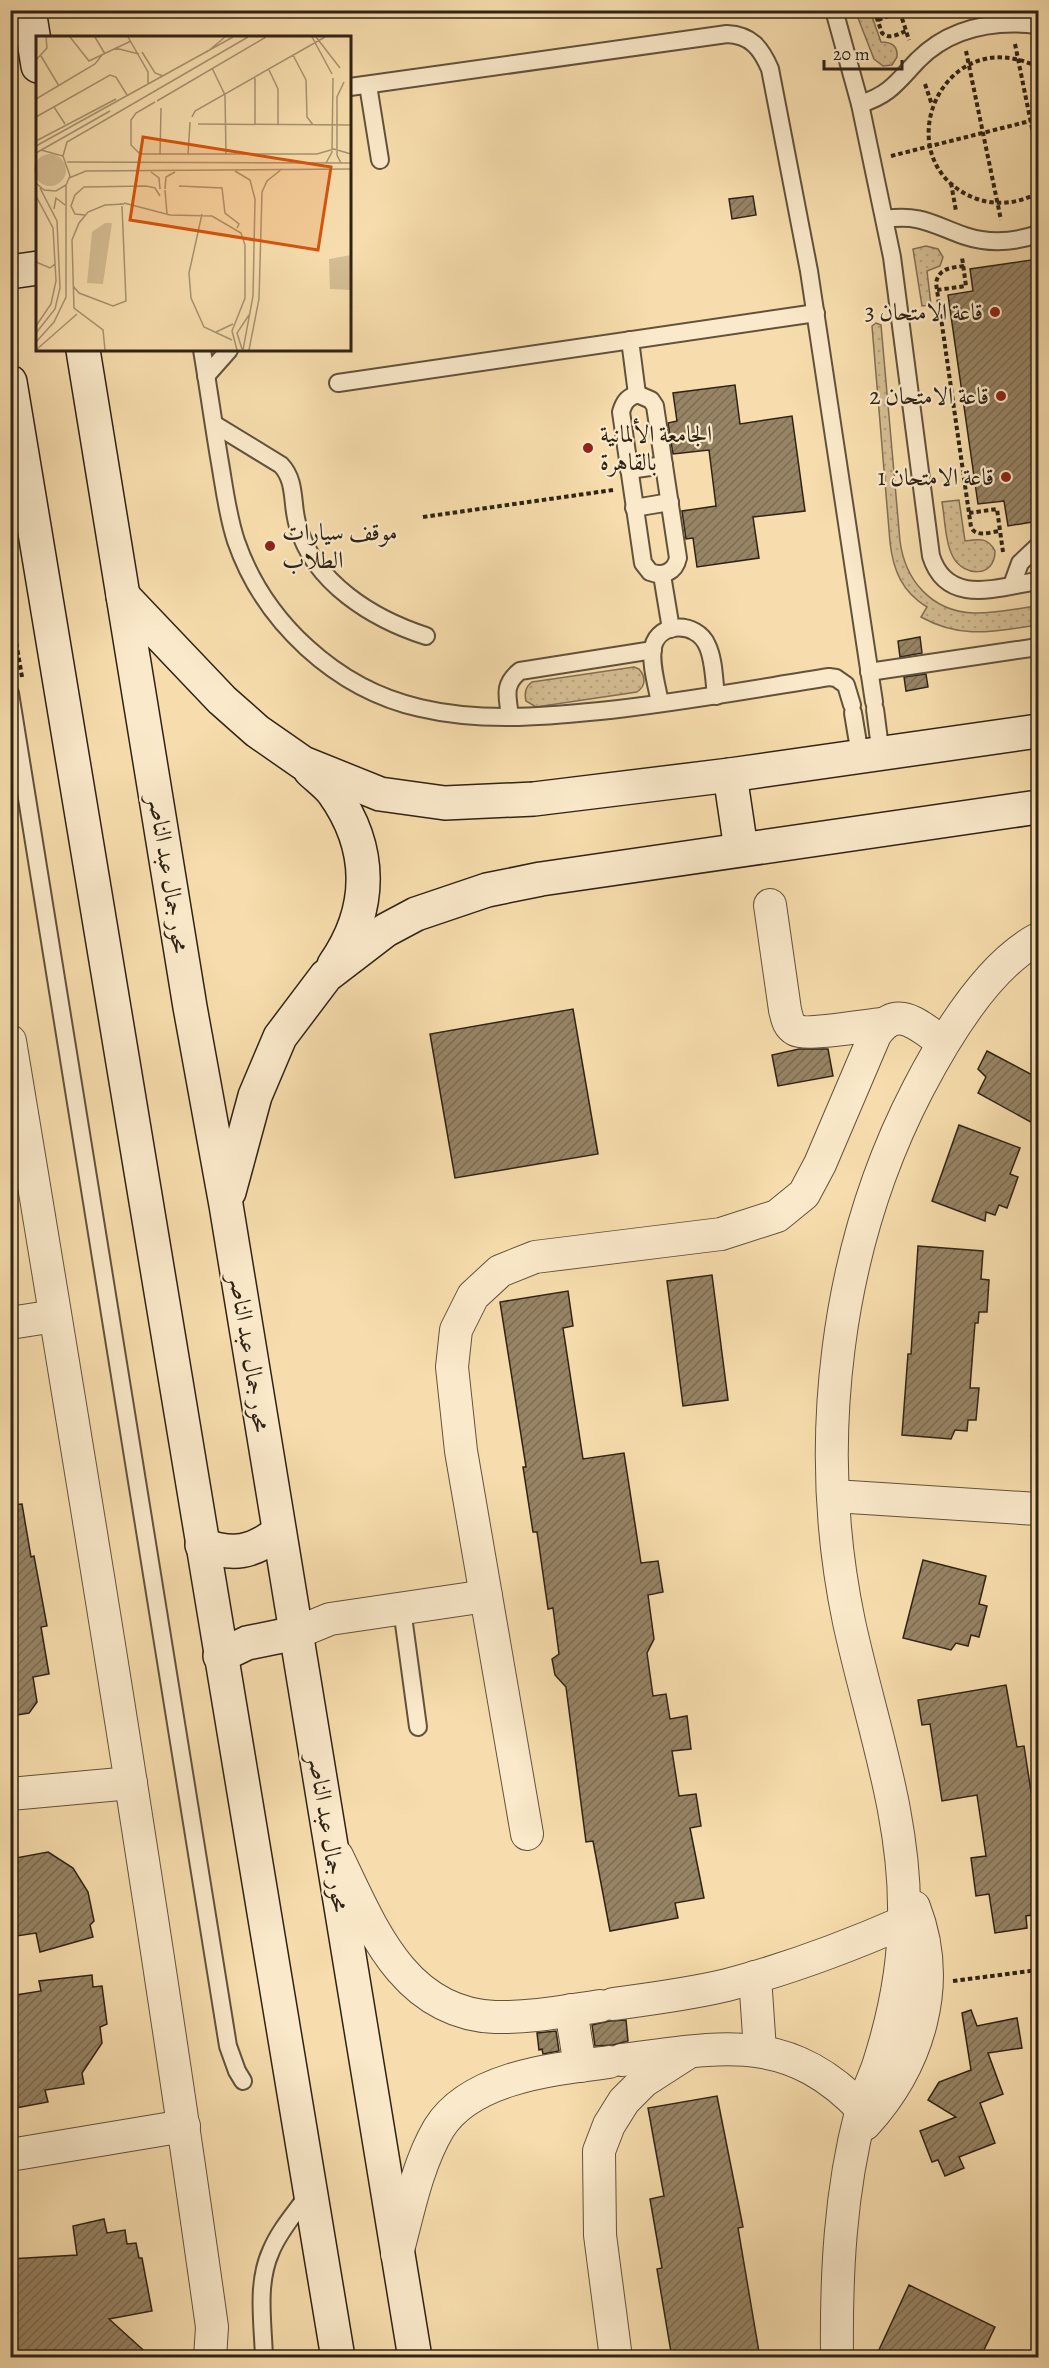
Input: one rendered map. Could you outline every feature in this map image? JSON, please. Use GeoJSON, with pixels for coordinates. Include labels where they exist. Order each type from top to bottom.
{"type":"FeatureCollection","features":[{"type":"Feature","properties":{"kind":"main road"},"geometry":{"type":"LineString","coordinates":[[29,10],[36,54]]}},
{"type":"Feature","properties":{"kind":"main road"},"geometry":{"type":"LineString","coordinates":[[10,272],[36,268]]}},
{"type":"Feature","properties":{"kind":"main road","name":"محور جمال عبد الناصر"},"geometry":{"type":"LineString","coordinates":[[83,351],[415,2358]]}},
{"type":"Feature","properties":{"kind":"main road"},"geometry":{"type":"LineString","coordinates":[[10,382],[338,2358]]}},
{"type":"Feature","properties":{"kind":"main road"},"geometry":{"type":"LineString","coordinates":[[123,596],[222,700],[257,732],[303,763],[332,790],[353,825],[363,864],[362,904],[349,943],[280,1037],[255,1096],[226,1205]]}},
{"type":"Feature","properties":{"kind":"main road"},"geometry":{"type":"LineString","coordinates":[[303,763],[380,794],[445,803],[534,799],[730,775],[1038,731]]}},
{"type":"Feature","properties":{"kind":"main road"},"geometry":{"type":"LineString","coordinates":[[730,775],[741,849]]}},
{"type":"Feature","properties":{"kind":"main road"},"geometry":{"type":"LineString","coordinates":[[326,976],[386,930],[416,914],[451,900],[487,890],[541,879],[1038,807]]}},
{"type":"Feature","properties":{"kind":"main road"},"geometry":{"type":"LineString","coordinates":[[202,1545],[222,1552],[243,1552],[263,1545],[279,1532]]}},
{"type":"Feature","properties":{"kind":"main road"},"geometry":{"type":"LineString","coordinates":[[220,1656],[247,1642],[296,1633]]}},
{"type":"Feature","properties":{"kind":"street"},"geometry":{"type":"LineString","coordinates":[[770,905],[785,1010],[789,1024],[794,1029],[807,1032],[883,1023],[893,1018],[905,1018],[942,1042]]}},
{"type":"Feature","properties":{"kind":"street"},"geometry":{"type":"LineString","coordinates":[[837,2358],[840,2244],[846,2185],[859,2121],[892,2017],[900,1970],[904,1922],[904,1884],[882,1753],[849,1620],[838,1552],[833,1434],[837,1371],[845,1309],[858,1247],[875,1187],[907,1111],[942,1042],[991,978],[1038,939]]}},
{"type":"Feature","properties":{"kind":"street"},"geometry":{"type":"LineString","coordinates":[[526,1834],[461,1451],[452,1367],[456,1330],[473,1296],[500,1271],[535,1257],[721,1234],[777,1216],[804,1194],[820,1164],[875,1035],[883,1023]]}},
{"type":"Feature","properties":{"kind":"street"},"geometry":{"type":"LineString","coordinates":[[10,1041],[131,1783],[184,2126],[212,2327],[210,2358]]}},
{"type":"Feature","properties":{"kind":"street"},"geometry":{"type":"LineString","coordinates":[[10,1323],[56,1316]]}},
{"type":"Feature","properties":{"kind":"street"},"geometry":{"type":"LineString","coordinates":[[834,1496],[1038,1509]]}},
{"type":"Feature","properties":{"kind":"street"},"geometry":{"type":"LineString","coordinates":[[296,1633],[330,1619],[486,1596]]}},
{"type":"Feature","properties":{"kind":"street"},"geometry":{"type":"LineString","coordinates":[[10,1794],[131,1783]]}},
{"type":"Feature","properties":{"kind":"street"},"geometry":{"type":"LineString","coordinates":[[331,1844],[376,1936],[407,1977],[436,2000],[462,2011],[493,2017],[524,2016],[697,1992],[755,1977],[831,1952],[904,1922]]}},
{"type":"Feature","properties":{"kind":"street"},"geometry":{"type":"LineString","coordinates":[[859,2121],[885,2102],[907,2066],[921,2025],[927,1984],[925,1949],[917,1916],[904,1884]]}},
{"type":"Feature","properties":{"kind":"street"},"geometry":{"type":"LineString","coordinates":[[755,1977],[760,2050]]}},
{"type":"Feature","properties":{"kind":"street"},"geometry":{"type":"LineString","coordinates":[[595,2007],[604,2062]]}},
{"type":"Feature","properties":{"kind":"street"},"geometry":{"type":"LineString","coordinates":[[397,2254],[419,2177],[430,2145],[440,2127],[468,2098],[506,2081],[604,2062],[689,2052],[760,2050],[798,2061],[816,2071],[848,2094],[859,2121]]}},
{"type":"Feature","properties":{"kind":"street"},"geometry":{"type":"LineString","coordinates":[[616,2358],[600,2235],[599,2151],[609,2125],[624,2101],[644,2080],[689,2052]]}},
{"type":"Feature","properties":{"kind":"street"},"geometry":{"type":"LineString","coordinates":[[10,2155],[184,2126]]}},
{"type":"Feature","properties":{"kind":"lane"},"geometry":{"type":"LineString","coordinates":[[834,10],[860,104],[885,219],[898,294],[931,556],[941,577],[950,585],[962,589],[973,590],[1038,581]]}},
{"type":"Feature","properties":{"kind":"lane"},"geometry":{"type":"LineString","coordinates":[[860,104],[885,94],[926,52],[948,37],[976,26],[1009,23],[1038,25]]}},
{"type":"Feature","properties":{"kind":"lane"},"geometry":{"type":"LineString","coordinates":[[351,87],[727,34],[746,37],[760,49],[770,69],[816,313],[879,740]]}},
{"type":"Feature","properties":{"kind":"lane"},"geometry":{"type":"LineString","coordinates":[[368,85],[380,160]]}},
{"type":"Feature","properties":{"kind":"lane"},"geometry":{"type":"LineString","coordinates":[[885,219],[905,217],[926,220],[968,237],[1005,241],[1038,234]]}},
{"type":"Feature","properties":{"kind":"lane"},"geometry":{"type":"LineString","coordinates":[[338,383],[816,313]]}},
{"type":"Feature","properties":{"kind":"lane"},"geometry":{"type":"LineString","coordinates":[[630,340],[637,394]]}},
{"type":"Feature","properties":{"kind":"lane"},"geometry":{"type":"LineString","coordinates":[[202,351],[227,508],[236,541],[248,570],[282,622],[303,644],[345,677],[392,700],[420,708],[450,713],[510,717],[556,715],[716,696],[829,677],[846,685],[853,709],[858,743]]}},
{"type":"Feature","properties":{"kind":"lane"},"geometry":{"type":"LineString","coordinates":[[206,376],[228,351]]}},
{"type":"Feature","properties":{"kind":"lane"},"geometry":{"type":"LineString","coordinates":[[637,394],[651,399],[655,406],[664,465],[678,558],[673,569],[662,575],[650,572],[643,563],[621,412],[623,403],[629,397],[637,394]]}},
{"type":"Feature","properties":{"kind":"lane"},"geometry":{"type":"LineString","coordinates":[[214,424],[286,470],[292,484],[298,527],[313,559],[324,572],[369,611],[426,636]]}},
{"type":"Feature","properties":{"kind":"lane"},"geometry":{"type":"LineString","coordinates":[[629,470],[664,465]]}},
{"type":"Feature","properties":{"kind":"lane"},"geometry":{"type":"LineString","coordinates":[[634,508],[670,502]]}},
{"type":"Feature","properties":{"kind":"lane"},"geometry":{"type":"LineString","coordinates":[[1010,585],[1020,563],[1038,546]]}},
{"type":"Feature","properties":{"kind":"lane"},"geometry":{"type":"LineString","coordinates":[[662,575],[671,629]]}},
{"type":"Feature","properties":{"kind":"lane"},"geometry":{"type":"LineString","coordinates":[[660,703],[653,650],[658,637],[671,629],[688,628],[703,638],[708,646],[716,696]]}},
{"type":"Feature","properties":{"kind":"lane"},"geometry":{"type":"LineString","coordinates":[[869,672],[1038,647]]}},
{"type":"Feature","properties":{"kind":"lane"},"geometry":{"type":"LineString","coordinates":[[510,717],[507,688],[509,682],[520,671],[653,650]]}},
{"type":"Feature","properties":{"kind":"lane"},"geometry":{"type":"LineString","coordinates":[[10,693],[228,2046],[234,2065],[243,2081]]}},
{"type":"Feature","properties":{"kind":"lane"},"geometry":{"type":"LineString","coordinates":[[806,764],[824,749],[951,729],[963,732],[971,741]]}},
{"type":"Feature","properties":{"kind":"lane"},"geometry":{"type":"LineString","coordinates":[[402,1609],[417,1727]]}},
{"type":"Feature","properties":{"kind":"lane"},"geometry":{"type":"LineString","coordinates":[[264,2358],[262,2299],[265,2265],[279,2234],[310,2191]]}},
{"type":"Feature","properties":{"kind":"path"},"geometry":{"type":"LineString","coordinates":[[874,10],[885,36],[889,37],[906,31]]}},
{"type":"Feature","properties":{"kind":"path"},"geometry":{"type":"LineString","coordinates":[[1009,23],[1038,158]]}},
{"type":"Feature","properties":{"kind":"path"},"geometry":{"type":"LineString","coordinates":[[961,32],[1005,241]]}},
{"type":"Feature","properties":{"kind":"path"},"geometry":{"type":"LineString","coordinates":[[1038,67],[1018,59],[988,58],[969,64],[951,77],[937,95],[929,119],[930,146],[935,160],[951,183],[968,195],[998,203],[1018,201],[1038,193]]}},
{"type":"Feature","properties":{"kind":"path"},"geometry":{"type":"LineString","coordinates":[[873,161],[1038,119]]}},
{"type":"Feature","properties":{"kind":"path"},"geometry":{"type":"LineString","coordinates":[[964,266],[939,273],[936,284],[971,527],[976,533],[1000,531]]}},
{"type":"Feature","properties":{"kind":"path"},"geometry":{"type":"LineString","coordinates":[[423,517],[632,487]]}},
{"type":"Feature","properties":{"kind":"path"},"geometry":{"type":"LineString","coordinates":[[969,513],[997,509],[1010,585]]}},
{"type":"Feature","properties":{"kind":"path"},"geometry":{"type":"LineString","coordinates":[[1038,1385],[1038,1403]]}},
{"type":"Feature","properties":{"kind":"path"},"geometry":{"type":"LineString","coordinates":[[1031,1437],[1038,1435]]}},
{"type":"Feature","properties":{"kind":"path"},"geometry":{"type":"LineString","coordinates":[[927,1984],[1038,1970]]}},
{"type":"Feature","properties":{"kind":"shaded area"},"geometry":{"type":"Polygon","coordinates":[[[870,11],[881,42],[895,47],[897,57],[892,65],[883,66],[874,59],[856,13],[870,11]]]}},
{"type":"Feature","properties":{"kind":"shaded area"},"geometry":{"type":"Polygon","coordinates":[[[926,246],[938,249],[943,257],[940,266],[927,271],[931,305],[922,306],[913,249],[926,246]]]}},
{"type":"Feature","properties":{"kind":"shaded area"},"geometry":{"type":"Polygon","coordinates":[[[876,323],[881,325],[900,541],[903,555],[914,580],[933,600],[958,611],[998,612],[1038,606],[1038,625],[979,632],[951,629],[936,624],[921,617],[927,607],[911,594],[900,579],[890,542],[872,326],[876,323]]]}},
{"type":"Feature","properties":{"kind":"shaded area"},"geometry":{"type":"Polygon","coordinates":[[[959,500],[965,541],[986,541],[995,551],[994,560],[985,570],[978,572],[964,568],[958,564],[950,551],[942,502],[959,500]]]}},
{"type":"Feature","properties":{"kind":"shaded area"},"geometry":{"type":"Polygon","coordinates":[[[634,667],[639,669],[644,678],[642,687],[637,692],[536,707],[526,701],[526,690],[532,682],[634,667]]]}},
{"type":"Feature","properties":{"kind":"building"},"geometry":{"type":"Polygon","coordinates":[[[753,196],[756,215],[732,219],[729,199],[753,196]]]}},
{"type":"Feature","properties":{"kind":"building"},"geometry":{"type":"Polygon","coordinates":[[[1038,259],[1038,521],[1008,526],[1004,501],[978,504],[948,295],[973,291],[970,269],[1038,259]]]}},
{"type":"Feature","properties":{"kind":"building"},"geometry":{"type":"Polygon","coordinates":[[[735,385],[740,424],[792,416],[805,511],[753,517],[759,558],[697,567],[693,538],[686,539],[682,511],[716,506],[709,450],[673,454],[668,423],[677,421],[673,393],[735,385]]]}},
{"type":"Feature","properties":{"kind":"building"},"geometry":{"type":"Polygon","coordinates":[[[920,637],[922,653],[900,657],[898,641],[920,637]]]}},
{"type":"Feature","properties":{"kind":"building"},"geometry":{"type":"Polygon","coordinates":[[[926,674],[928,687],[906,691],[904,677],[926,674]]]}},
{"type":"Feature","properties":{"kind":"building"},"geometry":{"type":"Polygon","coordinates":[[[573,1009],[598,1154],[455,1178],[430,1034],[573,1009]]]}},
{"type":"Feature","properties":{"kind":"building"},"geometry":{"type":"Polygon","coordinates":[[[799,1049],[828,1049],[833,1076],[778,1086],[772,1055],[799,1049]]]}},
{"type":"Feature","properties":{"kind":"building"},"geometry":{"type":"Polygon","coordinates":[[[987,1051],[1038,1078],[1038,1126],[978,1093],[986,1077],[978,1069],[987,1051]]]}},
{"type":"Feature","properties":{"kind":"building"},"geometry":{"type":"Polygon","coordinates":[[[959,1125],[1020,1148],[1010,1174],[1018,1177],[1007,1208],[999,1205],[995,1215],[986,1212],[985,1221],[932,1201],[959,1125]]]}},
{"type":"Feature","properties":{"kind":"building"},"geometry":{"type":"Polygon","coordinates":[[[918,1246],[983,1251],[981,1279],[989,1280],[987,1312],[979,1312],[978,1323],[975,1323],[970,1388],[979,1388],[976,1420],[968,1420],[967,1431],[955,1430],[951,1439],[902,1435],[908,1354],[911,1354],[918,1246]]]}},
{"type":"Feature","properties":{"kind":"building"},"geometry":{"type":"Polygon","coordinates":[[[712,1275],[728,1400],[683,1406],[667,1281],[712,1275]]]}},
{"type":"Feature","properties":{"kind":"building"},"geometry":{"type":"Polygon","coordinates":[[[568,1291],[573,1326],[563,1328],[583,1459],[624,1453],[641,1563],[658,1561],[663,1592],[648,1595],[654,1639],[647,1653],[653,1696],[666,1694],[670,1719],[687,1716],[691,1749],[672,1751],[679,1796],[696,1794],[701,1826],[690,1828],[704,1898],[675,1903],[678,1918],[610,1931],[593,1841],[586,1842],[566,1687],[555,1675],[552,1659],[559,1654],[553,1608],[548,1609],[537,1532],[533,1532],[523,1467],[526,1467],[500,1302],[568,1291]]]}},
{"type":"Feature","properties":{"kind":"building"},"geometry":{"type":"Polygon","coordinates":[[[22,1504],[31,1557],[34,1556],[47,1626],[41,1627],[49,1674],[33,1677],[37,1702],[29,1713],[10,1716],[10,1505],[22,1504]]]}},
{"type":"Feature","properties":{"kind":"building"},"geometry":{"type":"Polygon","coordinates":[[[923,1560],[986,1576],[979,1604],[987,1606],[979,1637],[971,1635],[968,1646],[956,1643],[951,1650],[903,1638],[923,1560]]]}},
{"type":"Feature","properties":{"kind":"building"},"geometry":{"type":"Polygon","coordinates":[[[1006,1685],[1017,1747],[1024,1746],[1036,1824],[1038,1824],[1038,1914],[1026,1916],[1027,1928],[995,1933],[989,1894],[976,1896],[971,1858],[986,1856],[977,1795],[942,1801],[930,1724],[922,1725],[918,1700],[1006,1685]]]}},
{"type":"Feature","properties":{"kind":"building"},"geometry":{"type":"Polygon","coordinates":[[[48,1852],[73,1868],[88,1892],[94,1921],[90,1925],[93,1937],[40,1952],[36,1933],[10,1937],[10,1859],[48,1852]]]}},
{"type":"Feature","properties":{"kind":"building"},"geometry":{"type":"Polygon","coordinates":[[[92,1975],[93,1987],[102,1986],[107,2024],[100,2027],[102,2043],[82,2073],[84,2084],[45,2090],[48,2102],[10,2109],[10,1996],[41,1991],[39,1981],[92,1975]]]}},
{"type":"Feature","properties":{"kind":"building"},"geometry":{"type":"Polygon","coordinates":[[[971,2010],[977,2026],[1017,2018],[1022,2048],[988,2053],[1003,2094],[980,2103],[995,2143],[959,2157],[964,2168],[945,2176],[938,2160],[932,2162],[920,2131],[956,2117],[928,2100],[939,2082],[971,2070],[962,2013],[971,2010]]]}},
{"type":"Feature","properties":{"kind":"building"},"geometry":{"type":"Polygon","coordinates":[[[626,2020],[628,2041],[595,2046],[592,2025],[626,2020]]]}},
{"type":"Feature","properties":{"kind":"building"},"geometry":{"type":"Polygon","coordinates":[[[556,2031],[559,2051],[543,2054],[542,2049],[539,2050],[537,2033],[556,2031]]]}},
{"type":"Feature","properties":{"kind":"building"},"geometry":{"type":"Polygon","coordinates":[[[717,2096],[743,2227],[738,2228],[760,2358],[672,2358],[657,2269],[662,2268],[650,2199],[664,2196],[648,2108],[717,2096]]]}},
{"type":"Feature","properties":{"kind":"building"},"geometry":{"type":"Polygon","coordinates":[[[104,2219],[107,2233],[125,2230],[127,2244],[136,2243],[139,2258],[142,2258],[152,2311],[109,2319],[152,2358],[10,2358],[10,2259],[77,2255],[73,2226],[104,2219]]]}},
{"type":"Feature","properties":{"kind":"building"},"geometry":{"type":"Polygon","coordinates":[[[909,2285],[995,2327],[980,2358],[890,2358],[878,2352],[909,2285]]]}},
{"type":"Feature","properties":{"kind":"place","name":"قاعة الامتحان 3"},"geometry":{"type":"Point","coordinates":[995,312]}},
{"type":"Feature","properties":{"kind":"place","name":"قاعة الامتحان 2"},"geometry":{"type":"Point","coordinates":[1001,396]}},
{"type":"Feature","properties":{"kind":"place","name":"الجامعة الألمانية بالقاهرة"},"geometry":{"type":"Point","coordinates":[588,448]}},
{"type":"Feature","properties":{"kind":"place","name":"قاعة الامتحان 1"},"geometry":{"type":"Point","coordinates":[1006,477]}},
{"type":"Feature","properties":{"kind":"place","name":"موقف سيارات الطلاب"},"geometry":{"type":"Point","coordinates":[270,546]}}]}
